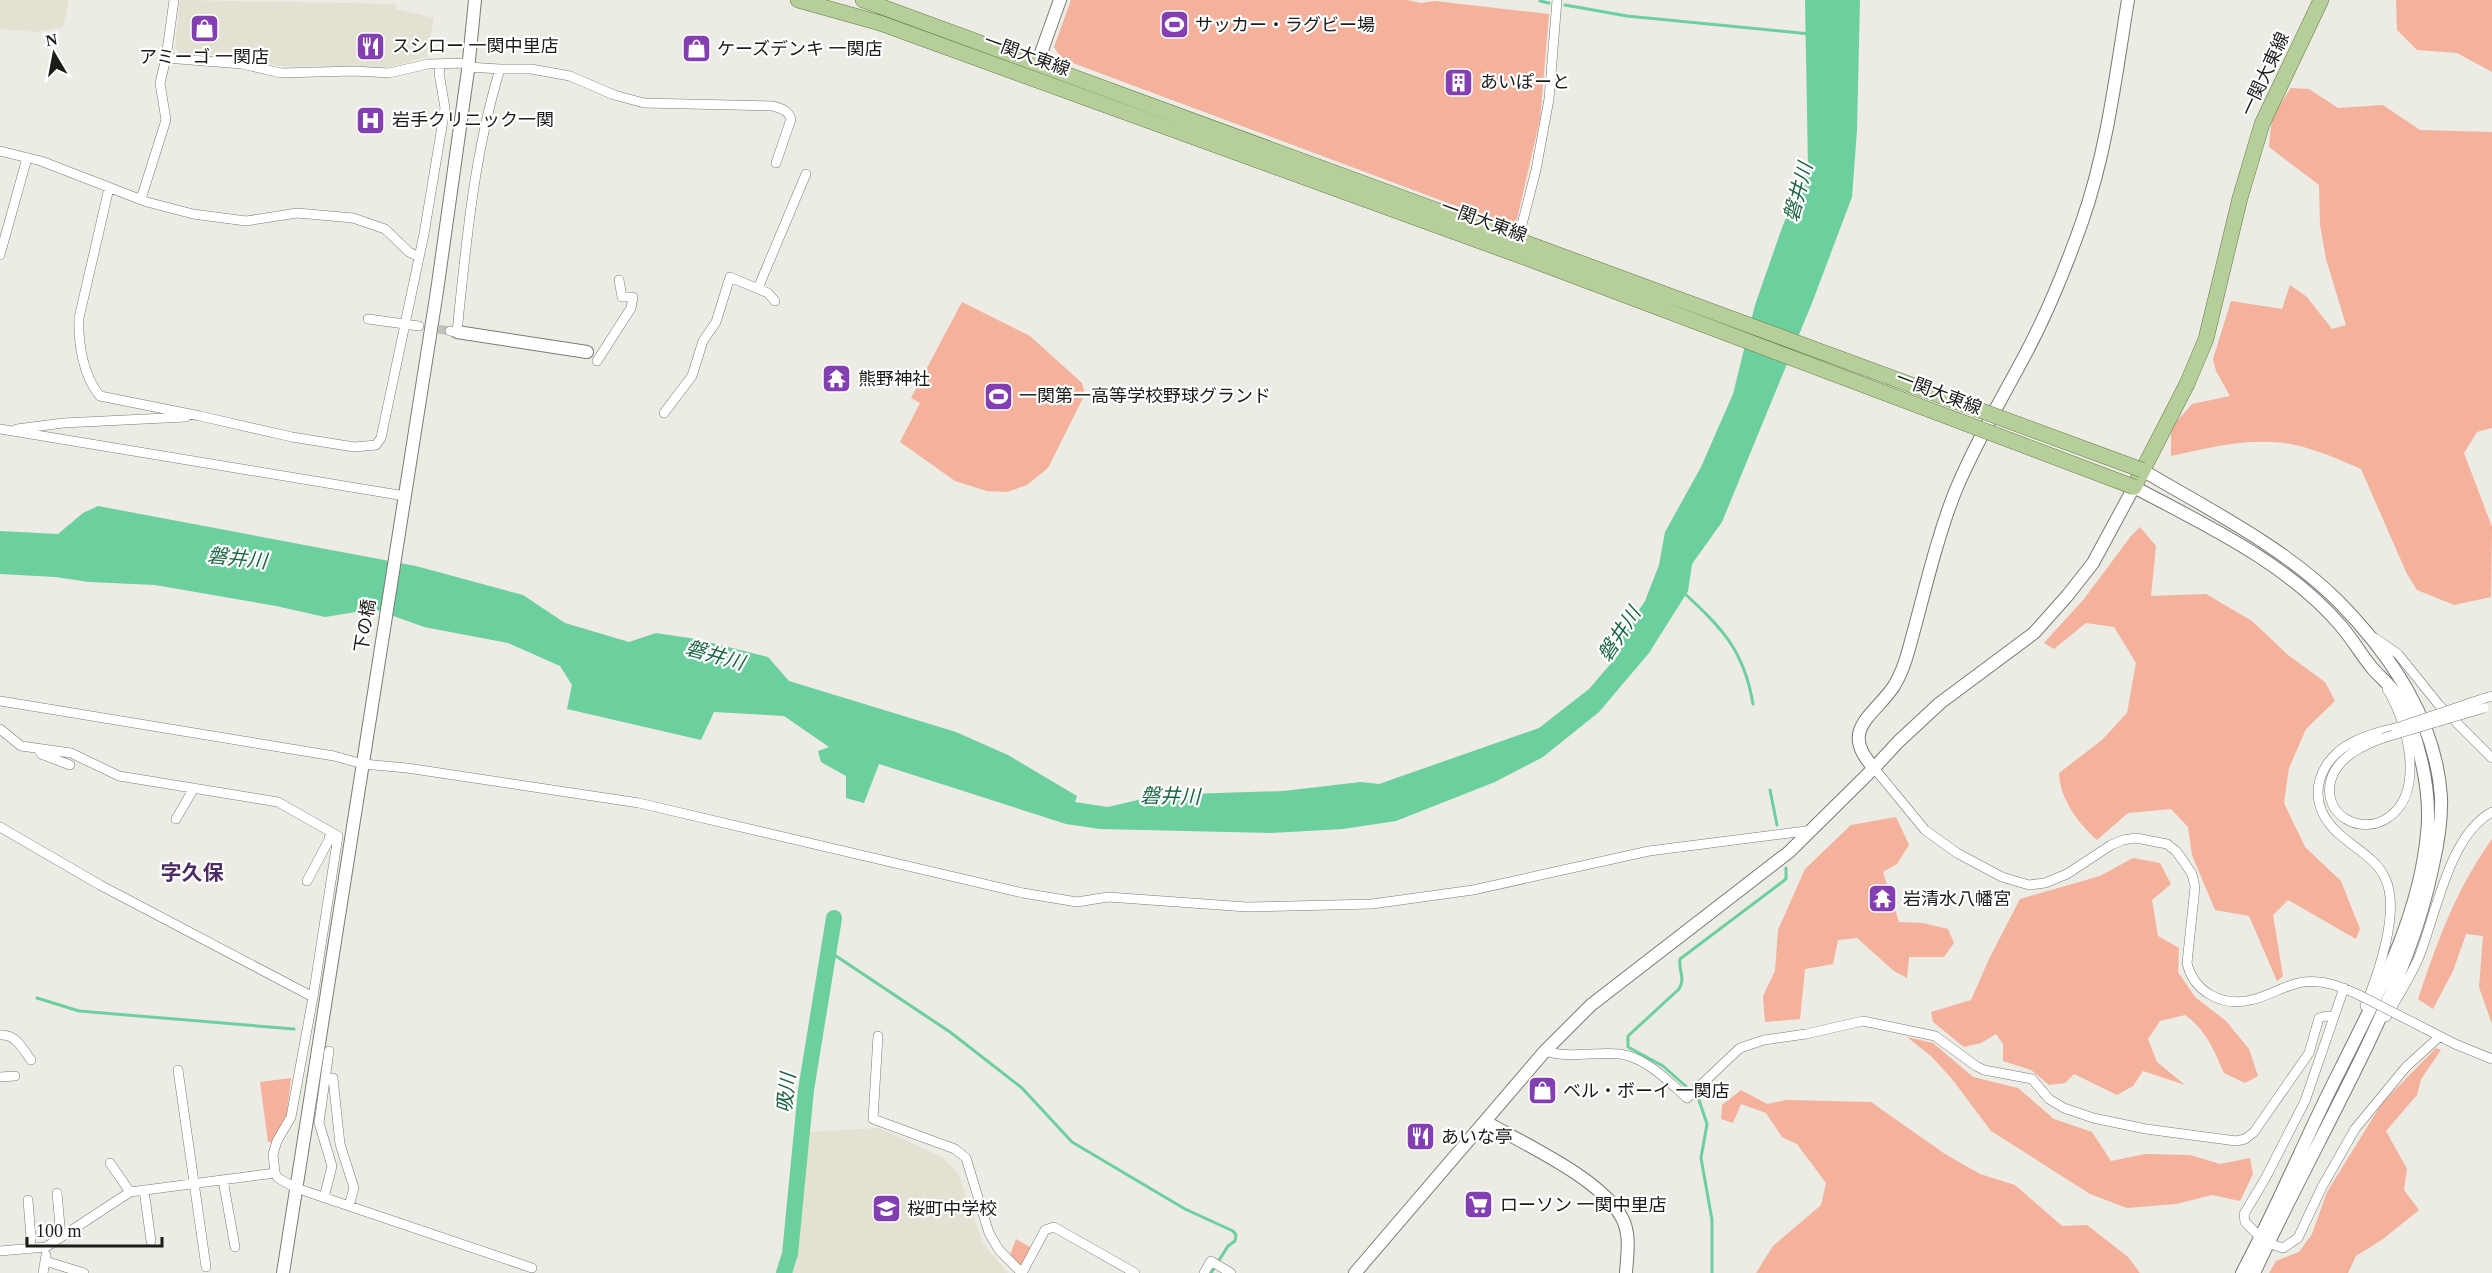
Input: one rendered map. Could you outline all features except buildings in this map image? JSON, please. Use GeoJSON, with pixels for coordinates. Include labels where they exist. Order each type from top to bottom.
{"type":"FeatureCollection","features":[{"type":"Feature","properties":{"kind":"main road","name":"一関大東線"},"geometry":{"type":"LineString","coordinates":[[798,0],[880,22],[2142,470]]}},
{"type":"Feature","properties":{"kind":"main road","name":"一関大東線"},"geometry":{"type":"LineString","coordinates":[[863,0],[1518,240],[1534,254],[2134,487],[2187,384],[2206,339],[2240,198],[2262,124],[2321,0]]}},
{"type":"Feature","properties":{"kind":"street"},"geometry":{"type":"LineString","coordinates":[[141,199],[166,120],[160,83],[174,0]]}},
{"type":"Feature","properties":{"kind":"street","name":"下の橋"},"geometry":{"type":"LineString","coordinates":[[283,1273],[437,291],[475,0]]}},
{"type":"Feature","properties":{"kind":"street"},"geometry":{"type":"LineString","coordinates":[[1037,64],[1060,0]]}},
{"type":"Feature","properties":{"kind":"street"},"geometry":{"type":"LineString","coordinates":[[1518,240],[1536,170],[1549,99],[1557,0]]}},
{"type":"Feature","properties":{"kind":"street"},"geometry":{"type":"LineString","coordinates":[[2128,0],[2108,120],[2083,220],[2045,314],[2025,355],[2002,393],[1955,492],[1903,666],[1894,685],[1866,716],[1860,729],[1860,743],[1864,757],[1925,830],[1957,854],[2002,877],[2029,885],[2045,883],[2067,874],[2110,845],[2123,840],[2136,838],[2167,844],[2176,850],[2192,874],[2195,887],[2187,963],[2190,975],[2199,988],[2217,999],[2235,1002],[2251,1000],[2304,982],[2321,981],[2344,988],[2439,1037],[2492,1059]]}},
{"type":"Feature","properties":{"kind":"street"},"geometry":{"type":"LineString","coordinates":[[166,58],[242,64],[280,73],[354,71],[389,73],[428,64],[531,69],[570,76],[614,95],[644,103],[772,106],[789,113],[791,120],[776,163]]}},
{"type":"Feature","properties":{"kind":"street"},"geometry":{"type":"LineString","coordinates":[[109,188],[79,318],[80,343],[93,388],[100,396],[105,399],[344,446],[376,445],[381,438],[387,413],[445,108],[439,73],[441,64]]}},
{"type":"Feature","properties":{"kind":"street"},"geometry":{"type":"LineString","coordinates":[[500,69],[485,116],[453,332],[587,352]]}},
{"type":"Feature","properties":{"kind":"street"},"geometry":{"type":"LineString","coordinates":[[0,151],[41,161],[109,188],[193,214],[246,221],[297,213],[353,218],[385,230],[409,252],[418,257]]}},
{"type":"Feature","properties":{"kind":"street"},"geometry":{"type":"LineString","coordinates":[[0,255],[27,158]]}},
{"type":"Feature","properties":{"kind":"street"},"geometry":{"type":"LineString","coordinates":[[758,288],[806,174]]}},
{"type":"Feature","properties":{"kind":"street"},"geometry":{"type":"LineString","coordinates":[[664,413],[692,376],[704,341],[716,322],[730,277],[768,293],[775,300]]}},
{"type":"Feature","properties":{"kind":"street"},"geometry":{"type":"LineString","coordinates":[[597,361],[632,308],[633,297],[622,297],[619,280]]}},
{"type":"Feature","properties":{"kind":"street"},"geometry":{"type":"LineString","coordinates":[[368,319],[419,326]]}},
{"type":"Feature","properties":{"kind":"street"},"geometry":{"type":"LineString","coordinates":[[4,429],[63,423],[200,416]]}},
{"type":"Feature","properties":{"kind":"street"},"geometry":{"type":"LineString","coordinates":[[4,429],[404,501]]}},
{"type":"Feature","properties":{"kind":"street"},"geometry":{"type":"LineString","coordinates":[[2142,470],[2276,552],[2337,600],[2382,651],[2410,691],[2429,738],[2441,797],[2440,826],[2426,899],[2402,972],[2349,1082]]}},
{"type":"Feature","properties":{"kind":"street"},"geometry":{"type":"LineString","coordinates":[[1355,1273],[1545,1051],[1591,1005],[1758,877],[1813,830],[1898,742],[1940,703],[2034,633],[2093,562],[2134,487],[2254,553],[2318,602],[2342,627],[2390,694],[2396,709],[2408,741],[2412,765],[2406,791],[2391,816],[2373,824],[2350,822],[2339,815],[2331,804],[2331,779],[2346,758],[2365,745],[2383,738],[2486,704],[2492,696]]}},
{"type":"Feature","properties":{"kind":"street"},"geometry":{"type":"LineString","coordinates":[[2366,632],[2398,654],[2439,705],[2492,758]]}},
{"type":"Feature","properties":{"kind":"street"},"geometry":{"type":"LineString","coordinates":[[2340,1069],[2370,1012],[2407,925],[2416,895],[2429,814],[2422,763],[2415,738],[2395,693],[2373,669]]}},
{"type":"Feature","properties":{"kind":"street"},"geometry":{"type":"LineString","coordinates":[[0,701],[363,759],[406,768],[639,803],[1012,890],[1077,902],[1108,897],[1246,907],[1372,904],[1473,890],[1649,851],[1813,830]]}},
{"type":"Feature","properties":{"kind":"street"},"geometry":{"type":"LineString","coordinates":[[2254,1273],[2265,1240],[2340,1069],[2382,965],[2390,900],[2385,877],[2365,855],[2334,830],[2321,814],[2318,785],[2324,769],[2341,749],[2363,737],[2486,704]]}},
{"type":"Feature","properties":{"kind":"street"},"geometry":{"type":"LineString","coordinates":[[0,729],[21,746],[71,753],[119,776],[278,802],[338,836],[314,997],[291,1117],[277,1141],[273,1154],[275,1173],[278,1178],[296,1188],[532,1268]]}},
{"type":"Feature","properties":{"kind":"street"},"geometry":{"type":"LineString","coordinates":[[40,749],[41,754],[70,765]]}},
{"type":"Feature","properties":{"kind":"street"},"geometry":{"type":"LineString","coordinates":[[176,819],[194,788]]}},
{"type":"Feature","properties":{"kind":"street"},"geometry":{"type":"LineString","coordinates":[[2242,1273],[2265,1240],[2419,956],[2440,891],[2457,854],[2473,826],[2492,812]]}},
{"type":"Feature","properties":{"kind":"street"},"geometry":{"type":"LineString","coordinates":[[0,827],[100,885],[314,997]]}},
{"type":"Feature","properties":{"kind":"street"},"geometry":{"type":"LineString","coordinates":[[307,881],[329,840],[330,832]]}},
{"type":"Feature","properties":{"kind":"street"},"geometry":{"type":"LineString","coordinates":[[2344,988],[2305,1101],[2265,1179],[2244,1214],[2245,1222],[2265,1240],[2283,1248],[2298,1238],[2322,1187],[2355,1129],[2406,1067],[2439,1037]]}},
{"type":"Feature","properties":{"kind":"street"},"geometry":{"type":"LineString","coordinates":[[1545,1051],[1558,1055],[1621,1054],[1637,1059],[1656,1071],[1687,1098],[1740,1048],[1764,1040],[1806,1034],[1863,1021],[1935,1036],[1976,1066],[1984,1070],[2032,1079],[2049,1099],[2064,1108],[2093,1118],[2157,1131],[2236,1141],[2245,1139],[2254,1132],[2298,1071],[2309,1053],[2319,1018],[2334,1017]]}},
{"type":"Feature","properties":{"kind":"street"},"geometry":{"type":"LineString","coordinates":[[0,1035],[15,1038],[32,1060]]}},
{"type":"Feature","properties":{"kind":"street"},"geometry":{"type":"LineString","coordinates":[[878,1036],[873,1119],[955,1149],[966,1158],[989,1233],[999,1250],[1022,1273],[1045,1230],[1054,1227],[1135,1273]]}},
{"type":"Feature","properties":{"kind":"street"},"geometry":{"type":"LineString","coordinates":[[324,1198],[332,1166],[320,1123],[328,1051]]}},
{"type":"Feature","properties":{"kind":"street"},"geometry":{"type":"LineString","coordinates":[[178,1070],[206,1268]]}},
{"type":"Feature","properties":{"kind":"street"},"geometry":{"type":"LineString","coordinates":[[0,1077],[15,1076]]}},
{"type":"Feature","properties":{"kind":"street"},"geometry":{"type":"LineString","coordinates":[[333,1077],[340,1144],[354,1188],[349,1206]]}},
{"type":"Feature","properties":{"kind":"street"},"geometry":{"type":"LineString","coordinates":[[1486,1122],[1569,1169],[1615,1207],[1623,1219],[1627,1236],[1626,1273]]}},
{"type":"Feature","properties":{"kind":"street"},"geometry":{"type":"LineString","coordinates":[[110,1163],[130,1192]]}},
{"type":"Feature","properties":{"kind":"street"},"geometry":{"type":"LineString","coordinates":[[0,1251],[46,1247],[130,1192],[275,1173]]}},
{"type":"Feature","properties":{"kind":"street"},"geometry":{"type":"LineString","coordinates":[[223,1180],[235,1247]]}},
{"type":"Feature","properties":{"kind":"street"},"geometry":{"type":"LineString","coordinates":[[144,1191],[151,1241]]}},
{"type":"Feature","properties":{"kind":"street"},"geometry":{"type":"LineString","coordinates":[[57,1193],[61,1237]]}},
{"type":"Feature","properties":{"kind":"street"},"geometry":{"type":"LineString","coordinates":[[28,1200],[32,1238],[29,1249]]}},
{"type":"Feature","properties":{"kind":"street"},"geometry":{"type":"LineString","coordinates":[[43,1273],[46,1247]]}},
{"type":"Feature","properties":{"kind":"street"},"geometry":{"type":"LineString","coordinates":[[45,1261],[84,1273]]}},
{"type":"Feature","properties":{"kind":"street"},"geometry":{"type":"LineString","coordinates":[[1204,1273],[1211,1261],[1231,1273]]}},
{"type":"Feature","properties":{"kind":"shaded area"},"geometry":{"type":"Polygon","coordinates":[[[0,0],[69,0],[63,27],[35,32],[0,29],[0,0]]]}},
{"type":"Feature","properties":{"kind":"shaded area"},"geometry":{"type":"Polygon","coordinates":[[[180,0],[396,4],[396,9],[434,18],[426,57],[390,67],[279,66],[246,56],[180,53],[175,48],[180,0]]]}},
{"type":"Feature","properties":{"kind":"shaded area"},"geometry":{"type":"Polygon","coordinates":[[[1071,0],[1407,0],[1549,14],[1540,119],[1515,228],[1062,59],[1054,47],[1071,0]]]}},
{"type":"Feature","properties":{"kind":"shaded area"},"geometry":{"type":"Polygon","coordinates":[[[2396,0],[2492,0],[2492,72],[2457,53],[2417,50],[2397,30],[2396,0]]]}},
{"type":"Feature","properties":{"kind":"shaded area"},"geometry":{"type":"Polygon","coordinates":[[[2291,88],[2309,89],[2338,108],[2383,105],[2420,130],[2492,132],[2492,428],[2477,432],[2464,453],[2492,527],[2491,597],[2454,605],[2417,590],[2407,574],[2361,469],[2306,448],[2272,442],[2234,444],[2171,456],[2171,428],[2192,404],[2230,396],[2216,371],[2213,359],[2231,301],[2282,309],[2290,285],[2307,297],[2332,329],[2346,325],[2326,259],[2320,225],[2319,185],[2269,147],[2272,116],[2291,88]]]}},
{"type":"Feature","properties":{"kind":"shaded area","name":"一関第一高等学校野球グランド"},"geometry":{"type":"Polygon","coordinates":[[[962,302],[1030,336],[1082,383],[1085,394],[1048,468],[1027,485],[1007,492],[987,491],[955,481],[900,442],[920,403],[911,398],[962,302]]]}},
{"type":"Feature","properties":{"kind":"shaded area"},"geometry":{"type":"Polygon","coordinates":[[[2140,527],[2156,546],[2151,596],[2206,594],[2252,621],[2288,655],[2325,682],[2335,701],[2306,729],[2289,768],[2284,803],[2305,847],[2341,881],[2360,929],[2356,939],[2288,900],[2273,915],[2283,976],[2277,981],[2249,916],[2215,910],[2192,855],[2188,827],[2171,809],[2128,813],[2097,840],[2071,810],[2060,783],[2059,773],[2102,740],[2127,713],[2136,663],[2114,627],[2086,623],[2054,649],[2044,643],[2084,599],[2140,527]]]}},
{"type":"Feature","properties":{"kind":"shaded area"},"geometry":{"type":"Polygon","coordinates":[[[1896,817],[1909,845],[1897,864],[1883,872],[1899,922],[1923,923],[1948,929],[1954,943],[1944,957],[1909,957],[1907,978],[1894,971],[1857,938],[1838,940],[1833,964],[1805,969],[1800,1019],[1765,1022],[1763,996],[1775,971],[1778,930],[1805,869],[1851,825],[1896,817]]]}},
{"type":"Feature","properties":{"kind":"shaded area"},"geometry":{"type":"Polygon","coordinates":[[[2492,839],[2492,1024],[2479,987],[2483,936],[2466,934],[2453,971],[2433,1009],[2418,999],[2440,936],[2458,897],[2492,839]]]}},
{"type":"Feature","properties":{"kind":"shaded area"},"geometry":{"type":"Polygon","coordinates":[[[2133,858],[2160,863],[2171,884],[2152,900],[2158,936],[2179,948],[2178,972],[2195,997],[2226,1021],[2249,1049],[2258,1076],[2245,1083],[2224,1073],[2204,1034],[2185,1015],[2160,1021],[2148,1039],[2157,1062],[2185,1085],[2143,1071],[2133,1086],[2117,1095],[2074,1074],[2065,1083],[2049,1085],[2031,1070],[2003,1061],[2003,1044],[1996,1034],[1981,1043],[1964,1047],[1933,1022],[1931,1012],[1971,1000],[2020,899],[2100,876],[2133,858]]]}},
{"type":"Feature","properties":{"kind":"shaded area"},"geometry":{"type":"Polygon","coordinates":[[[1907,1037],[1933,1043],[1973,1077],[2018,1088],[2054,1119],[2092,1132],[2111,1161],[2145,1154],[2190,1155],[2220,1164],[2250,1158],[2253,1174],[2240,1201],[2212,1195],[2176,1204],[2127,1208],[2090,1194],[1991,1131],[1952,1079],[1932,1057],[1907,1037]]]}},
{"type":"Feature","properties":{"kind":"shaded area"},"geometry":{"type":"Polygon","coordinates":[[[2436,1048],[2441,1050],[2421,1079],[2417,1095],[2386,1131],[2407,1169],[2404,1190],[2419,1210],[2383,1239],[2356,1256],[2348,1273],[2269,1273],[2276,1261],[2299,1252],[2312,1234],[2327,1192],[2382,1103],[2436,1048]]]}},
{"type":"Feature","properties":{"kind":"shaded area"},"geometry":{"type":"Polygon","coordinates":[[[291,1078],[286,1121],[272,1142],[268,1142],[260,1082],[291,1078]]]}},
{"type":"Feature","properties":{"kind":"shaded area"},"geometry":{"type":"Polygon","coordinates":[[[1741,1090],[1767,1104],[1786,1100],[1871,1102],[1945,1154],[1980,1174],[2015,1185],[2062,1226],[2087,1225],[2128,1257],[2140,1273],[1756,1273],[1773,1246],[1821,1205],[1826,1183],[1797,1144],[1782,1137],[1766,1113],[1741,1104],[1733,1123],[1721,1119],[1722,1105],[1741,1090]]]}},
{"type":"Feature","properties":{"kind":"shaded area","name":"桜町中学校"},"geometry":{"type":"Polygon","coordinates":[[[879,1128],[942,1157],[958,1173],[984,1245],[1008,1273],[793,1273],[797,1263],[807,1132],[879,1128]]]}},
{"type":"Feature","properties":{"kind":"shaded area"},"geometry":{"type":"Polygon","coordinates":[[[1016,1239],[1033,1249],[1026,1265],[1019,1267],[1009,1258],[1016,1239]]]}},
{"type":"Feature","properties":{"kind":"water","name":"磐井川"},"geometry":{"type":"Polygon","coordinates":[[[1805,0],[1860,0],[1857,130],[1852,197],[1812,303],[1722,522],[1692,564],[1688,591],[1649,653],[1599,712],[1543,757],[1495,782],[1396,821],[1343,829],[1271,833],[1100,829],[1066,824],[879,764],[864,803],[846,798],[846,776],[821,762],[818,751],[829,747],[784,716],[714,712],[701,740],[567,709],[572,685],[560,666],[508,643],[424,627],[374,609],[325,617],[155,585],[0,574],[0,531],[58,534],[83,513],[98,506],[416,566],[523,595],[565,623],[629,642],[656,633],[696,639],[768,657],[789,681],[956,732],[1008,755],[1077,796],[1075,802],[1108,807],[1159,795],[1283,791],[1361,782],[1379,784],[1539,728],[1589,689],[1619,654],[1622,635],[1645,601],[1659,565],[1665,532],[1701,467],[1733,394],[1755,305],[1783,225],[1808,167],[1805,0]]]}},
{"type":"Feature","properties":{"kind":"waterway"},"geometry":{"type":"LineString","coordinates":[[1540,1],[1549,3]]}},
{"type":"Feature","properties":{"kind":"waterway"},"geometry":{"type":"LineString","coordinates":[[1565,5],[1627,16],[1810,34]]}},
{"type":"Feature","properties":{"kind":"waterway"},"geometry":{"type":"LineString","coordinates":[[1683,592],[1709,617],[1729,641],[1744,669],[1753,704]]}},
{"type":"Feature","properties":{"kind":"waterway"},"geometry":{"type":"LineString","coordinates":[[1770,790],[1777,825]]}},
{"type":"Feature","properties":{"kind":"waterway"},"geometry":{"type":"LineString","coordinates":[[1712,1273],[1712,1220],[1701,1158],[1707,1124],[1698,1097],[1663,1066],[1628,1047],[1628,1036],[1679,989],[1682,981],[1680,959],[1786,879],[1786,868]]}},
{"type":"Feature","properties":{"kind":"waterway","name":"吸川"},"geometry":{"type":"LineString","coordinates":[[784,1273],[790,1254],[806,1090],[834,918]]}},
{"type":"Feature","properties":{"kind":"waterway"},"geometry":{"type":"LineString","coordinates":[[830,952],[950,1032],[1022,1088],[1072,1142],[1185,1209],[1233,1231],[1236,1235],[1235,1241],[1228,1246],[1211,1273]]}},
{"type":"Feature","properties":{"kind":"waterway"},"geometry":{"type":"LineString","coordinates":[[37,998],[79,1011],[294,1029]]}},
{"type":"Feature","properties":{"kind":"tunnel"},"geometry":{"type":"LineString","coordinates":[[425,327],[450,331]]}},
{"type":"Feature","properties":{"kind":"place","name":"サッカー・ラグビー場"},"geometry":{"type":"Point","coordinates":[1174,25]}},
{"type":"Feature","properties":{"kind":"place","name":"アミーゴ 一関店"},"geometry":{"type":"Point","coordinates":[204,28]}},
{"type":"Feature","properties":{"kind":"place","name":"スシロー 一関中里店"},"geometry":{"type":"Point","coordinates":[371,46]}},
{"type":"Feature","properties":{"kind":"place","name":"ケーズデンキ 一関店"},"geometry":{"type":"Point","coordinates":[696,49]}},
{"type":"Feature","properties":{"kind":"place","name":"あいぽーと"},"geometry":{"type":"Point","coordinates":[1459,82]}},
{"type":"Feature","properties":{"kind":"place","name":"岩手クリニック一関"},"geometry":{"type":"Point","coordinates":[371,120]}},
{"type":"Feature","properties":{"kind":"place","name":"熊野神社"},"geometry":{"type":"Point","coordinates":[837,379]}},
{"type":"Feature","properties":{"kind":"place","name":"一関第一高等学校野球グランド"},"geometry":{"type":"Point","coordinates":[998,396]}},
{"type":"Feature","properties":{"kind":"place","name":"岩清水八幡宮"},"geometry":{"type":"Point","coordinates":[1882,899]}},
{"type":"Feature","properties":{"kind":"place","name":"ベル・ボーイ 一関店"},"geometry":{"type":"Point","coordinates":[1542,1091]}},
{"type":"Feature","properties":{"kind":"place","name":"あいな亭"},"geometry":{"type":"Point","coordinates":[1420,1137]}},
{"type":"Feature","properties":{"kind":"place","name":"ローソン 一関中里店"},"geometry":{"type":"Point","coordinates":[1479,1205]}},
{"type":"Feature","properties":{"kind":"place","name":"桜町中学校"},"geometry":{"type":"Point","coordinates":[886,1209]}},
{"type":"Feature","properties":{"kind":"district","name":"字久保"},"geometry":{"type":"Point","coordinates":[192,873]}}]}
